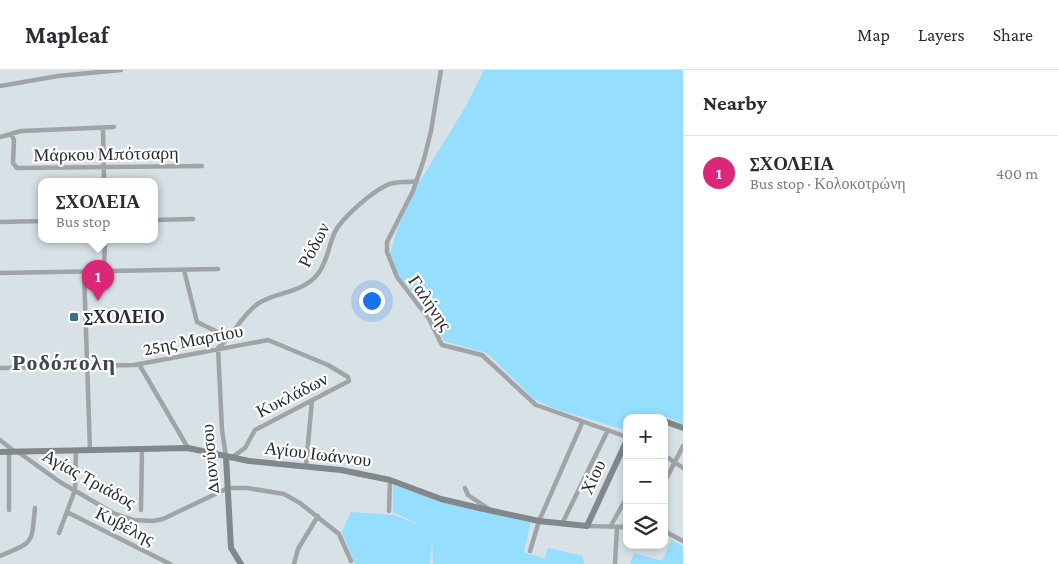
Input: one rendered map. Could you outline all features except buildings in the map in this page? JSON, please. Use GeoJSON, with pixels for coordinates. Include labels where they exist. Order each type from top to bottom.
{"type":"FeatureCollection","features":[{"type":"Feature","properties":{"kind":"street"},"geometry":{"type":"LineString","coordinates":[[0,86],[90,71],[121,70]]}},
{"type":"Feature","properties":{"kind":"street"},"geometry":{"type":"LineString","coordinates":[[417,181],[431,132],[440,70]]}},
{"type":"Feature","properties":{"kind":"street"},"geometry":{"type":"LineString","coordinates":[[0,137],[21,131],[103,129],[114,127]]}},
{"type":"Feature","properties":{"kind":"street"},"geometry":{"type":"LineString","coordinates":[[103,129],[104,178]]}},
{"type":"Feature","properties":{"kind":"street","name":"Μάρκου Μπότσαρη"},"geometry":{"type":"LineString","coordinates":[[11,134],[14,140],[13,163],[17,168],[202,166]]}},
{"type":"Feature","properties":{"kind":"street","name":"Ρόδων"},"geometry":{"type":"LineString","coordinates":[[218,348],[230,338],[242,321],[259,303],[290,292],[317,275],[324,264],[339,224],[348,215],[388,184],[417,181]]}},
{"type":"Feature","properties":{"kind":"street","name":"Γαλήνης"},"geometry":{"type":"LineString","coordinates":[[417,181],[387,242],[387,252],[397,277],[428,319],[442,345],[482,355],[513,382],[530,402],[623,437]]}},
{"type":"Feature","properties":{"kind":"street"},"geometry":{"type":"LineString","coordinates":[[158,220],[193,219]]}},
{"type":"Feature","properties":{"kind":"street"},"geometry":{"type":"LineString","coordinates":[[0,222],[38,221]]}},
{"type":"Feature","properties":{"kind":"street"},"geometry":{"type":"LineString","coordinates":[[104,272],[105,243]]}},
{"type":"Feature","properties":{"kind":"street"},"geometry":{"type":"LineString","coordinates":[[0,273],[218,269]]}},
{"type":"Feature","properties":{"kind":"street"},"geometry":{"type":"LineString","coordinates":[[184,270],[197,322],[230,338]]}},
{"type":"Feature","properties":{"kind":"street"},"geometry":{"type":"LineString","coordinates":[[84,272],[90,450]]}},
{"type":"Feature","properties":{"kind":"street","name":"25ης Μαρτίου"},"geometry":{"type":"LineString","coordinates":[[0,368],[139,364],[268,340],[328,364],[343,372],[349,381]]}},
{"type":"Feature","properties":{"kind":"street","name":"Διονύσου"},"geometry":{"type":"LineString","coordinates":[[218,348],[222,430],[229,457],[228,488],[231,548],[241,564]]}},
{"type":"Feature","properties":{"kind":"street"},"geometry":{"type":"LineString","coordinates":[[139,364],[188,448]]}},
{"type":"Feature","properties":{"kind":"street","name":"Κυκλάδων"},"geometry":{"type":"LineString","coordinates":[[229,457],[245,448],[255,430],[349,381]]}},
{"type":"Feature","properties":{"kind":"street"},"geometry":{"type":"LineString","coordinates":[[306,466],[312,400]]}},
{"type":"Feature","properties":{"kind":"street"},"geometry":{"type":"LineString","coordinates":[[530,550],[539,521],[582,423]]}},
{"type":"Feature","properties":{"kind":"street"},"geometry":{"type":"LineString","coordinates":[[668,425],[683,428]]}},
{"type":"Feature","properties":{"kind":"street"},"geometry":{"type":"LineString","coordinates":[[562,525],[608,430]]}},
{"type":"Feature","properties":{"kind":"street","name":"Αγίας Τριάδος"},"geometry":{"type":"LineString","coordinates":[[0,440],[13,452],[48,474],[115,514],[133,520],[153,521],[182,512],[228,488],[247,488],[284,494],[318,516],[339,534],[351,561]]}},
{"type":"Feature","properties":{"kind":"street"},"geometry":{"type":"LineString","coordinates":[[668,475],[683,446]]}},
{"type":"Feature","properties":{"kind":"street","name":"Αγίου Ιωάννου"},"geometry":{"type":"LineString","coordinates":[[0,452],[188,448],[229,457],[341,470],[390,480],[441,499],[539,521],[562,525],[623,527]]}},
{"type":"Feature","properties":{"kind":"street","name":"Χίου"},"geometry":{"type":"LineString","coordinates":[[587,526],[623,448]]}},
{"type":"Feature","properties":{"kind":"street"},"geometry":{"type":"LineString","coordinates":[[141,510],[142,449]]}},
{"type":"Feature","properties":{"kind":"street"},"geometry":{"type":"LineString","coordinates":[[59,533],[75,490],[76,450]]}},
{"type":"Feature","properties":{"kind":"street"},"geometry":{"type":"LineString","coordinates":[[9,510],[13,452]]}},
{"type":"Feature","properties":{"kind":"street"},"geometry":{"type":"LineString","coordinates":[[668,458],[683,468]]}},
{"type":"Feature","properties":{"kind":"street"},"geometry":{"type":"LineString","coordinates":[[389,511],[390,480]]}},
{"type":"Feature","properties":{"kind":"street"},"geometry":{"type":"LineString","coordinates":[[465,488],[468,495],[490,510]]}},
{"type":"Feature","properties":{"kind":"street"},"geometry":{"type":"LineString","coordinates":[[610,527],[623,504]]}},
{"type":"Feature","properties":{"kind":"street"},"geometry":{"type":"LineString","coordinates":[[0,556],[27,544],[31,539],[36,508]]}},
{"type":"Feature","properties":{"kind":"street","name":"Κυβέλης"},"geometry":{"type":"LineString","coordinates":[[67,512],[170,564]]}},
{"type":"Feature","properties":{"kind":"street"},"geometry":{"type":"LineString","coordinates":[[294,564],[298,549],[318,516]]}},
{"type":"Feature","properties":{"kind":"street"},"geometry":{"type":"LineString","coordinates":[[615,564],[617,527]]}},
{"type":"Feature","properties":{"kind":"street"},"geometry":{"type":"LineString","coordinates":[[668,534],[683,541]]}},
{"type":"Feature","properties":{"kind":"shaded area"},"geometry":{"type":"Polygon","coordinates":[[[484,70],[683,70],[683,424],[668,417],[668,414],[623,414],[623,429],[553,408],[534,399],[487,353],[444,341],[430,313],[397,273],[390,254],[398,227],[420,181],[466,106],[484,70]]]}},
{"type":"Feature","properties":{"kind":"shaded area"},"geometry":{"type":"Polygon","coordinates":[[[393,485],[439,500],[531,522],[524,552],[545,559],[548,548],[583,556],[584,564],[433,564],[432,538],[430,564],[355,564],[342,532],[351,512],[394,515],[421,525],[393,512],[393,485]]]}},
{"type":"Feature","properties":{"kind":"shaded area"},"geometry":{"type":"Polygon","coordinates":[[[671,540],[683,546],[683,564],[630,564],[634,553],[662,561],[671,540]]]}},
{"type":"Feature","properties":{"kind":"place","name":"ΣΧΟΛΕΙΑ"},"geometry":{"type":"Point","coordinates":[98,301]}},
{"type":"Feature","properties":{"kind":"place","name":"ΣΧΟΛΕΙΟ"},"geometry":{"type":"Point","coordinates":[74,317]}},
{"type":"Feature","properties":{"kind":"district","name":"Ροδόπολη"},"geometry":{"type":"Point","coordinates":[64,362]}}]}
